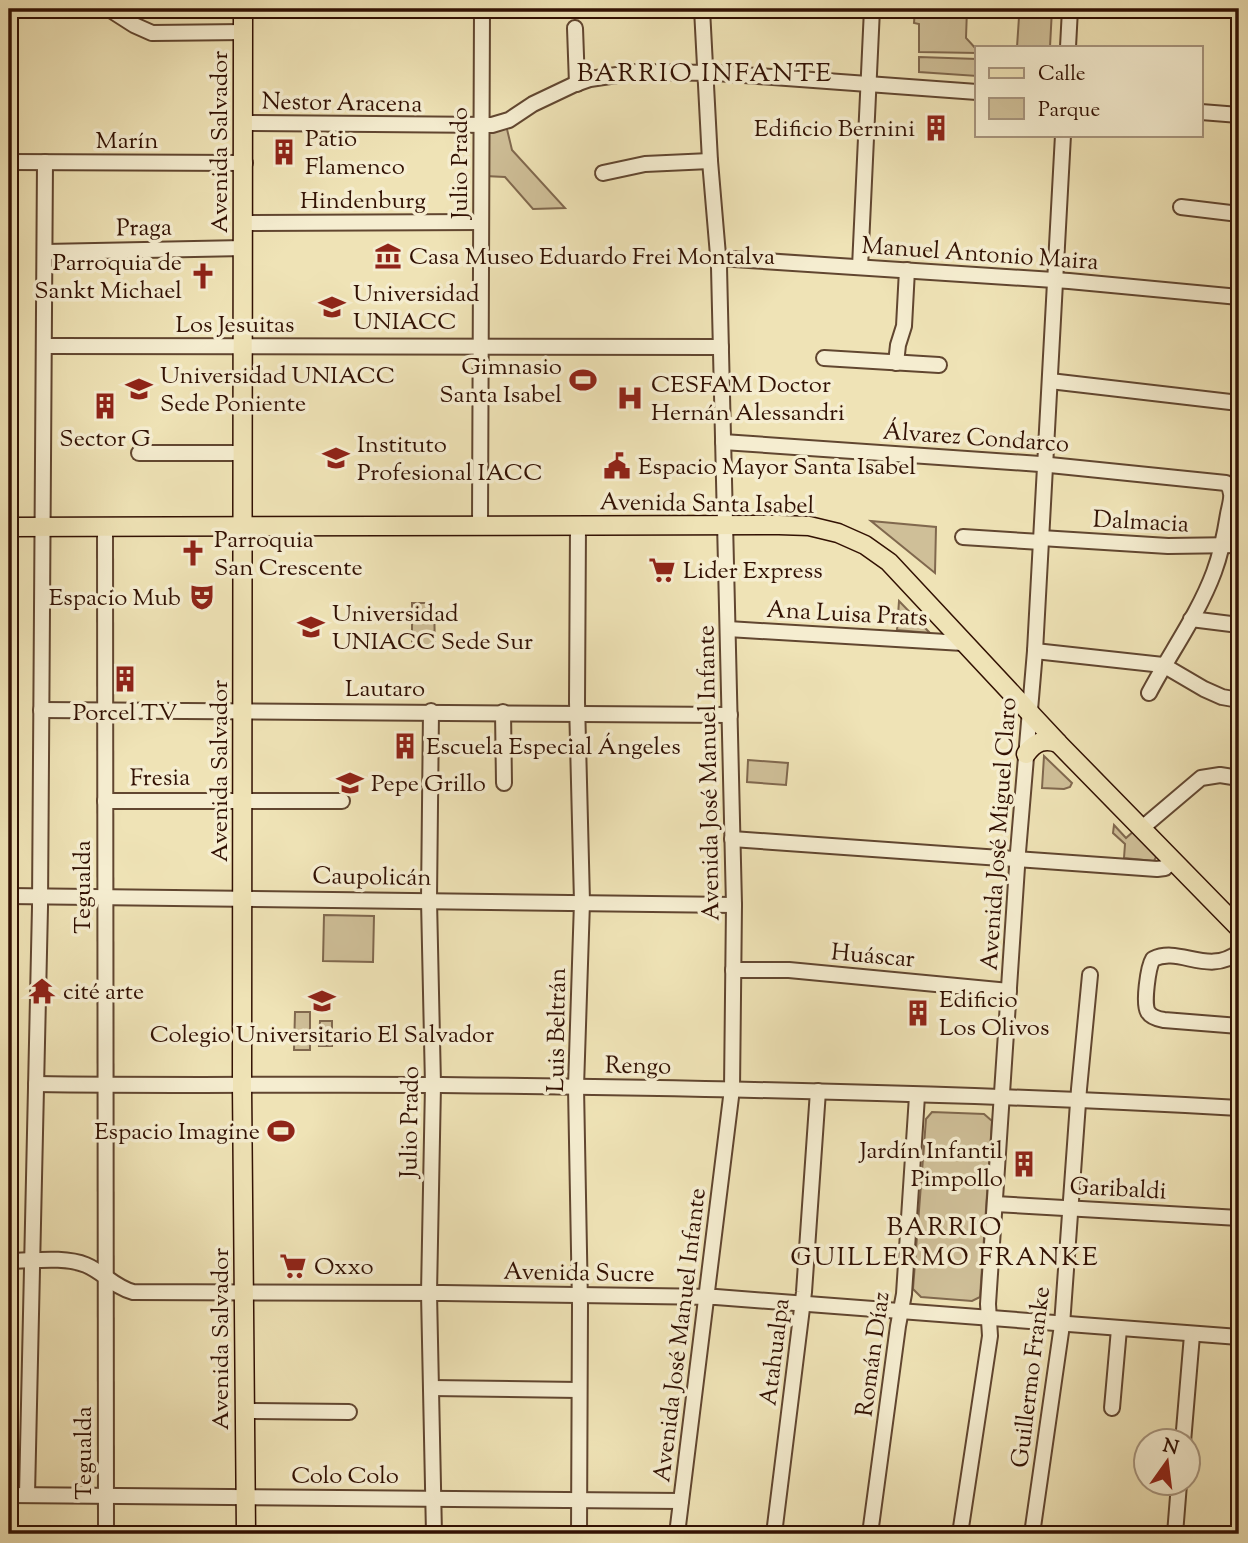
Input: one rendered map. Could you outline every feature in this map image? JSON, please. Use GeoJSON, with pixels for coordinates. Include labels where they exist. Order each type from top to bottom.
{"type":"FeatureCollection","features":[{"type":"Feature","properties":{"kind":"main road","name":"Avenida Salvador"},"geometry":{"type":"LineString","coordinates":[[243,9],[245,163],[242,1086],[246,1534]]}},
{"type":"Feature","properties":{"kind":"main road","name":"Avenida Santa Isabel"},"geometry":{"type":"LineString","coordinates":[[9,527],[726,525],[809,526],[838,533],[865,545],[901,572],[963,643],[1239,928]]}},
{"type":"Feature","properties":{"kind":"main road"},"geometry":{"type":"LineString","coordinates":[[1026,754],[1040,741],[1058,743]]}},
{"type":"Feature","properties":{"kind":"street","name":"Julio Prado"},"geometry":{"type":"LineString","coordinates":[[480,527],[482,9]]}},
{"type":"Feature","properties":{"kind":"street","name":"Avenida José Manuel Infante"},"geometry":{"type":"LineString","coordinates":[[677,1534],[732,1089],[734,905],[726,525],[718,258],[702,9]]}},
{"type":"Feature","properties":{"kind":"street"},"geometry":{"type":"LineString","coordinates":[[860,267],[872,9]]}},
{"type":"Feature","properties":{"kind":"street"},"geometry":{"type":"LineString","coordinates":[[1068,46],[1070,9]]}},
{"type":"Feature","properties":{"kind":"street"},"geometry":{"type":"LineString","coordinates":[[112,10],[152,33],[244,32]]}},
{"type":"Feature","properties":{"kind":"street"},"geometry":{"type":"LineString","coordinates":[[575,29],[577,83]]}},
{"type":"Feature","properties":{"kind":"street","name":"Nestor Aracena"},"geometry":{"type":"LineString","coordinates":[[244,123],[482,126],[505,122],[554,93],[577,83],[637,72],[704,72],[975,92]]}},
{"type":"Feature","properties":{"kind":"street"},"geometry":{"type":"LineString","coordinates":[[1202,112],[1239,115]]}},
{"type":"Feature","properties":{"kind":"street","name":"Avenida José Miguel Claro"},"geometry":{"type":"LineString","coordinates":[[960,1534],[990,1336],[1001,1096],[1035,650],[1063,136]]}},
{"type":"Feature","properties":{"kind":"street"},"geometry":{"type":"LineString","coordinates":[[603,173],[645,164],[710,161]]}},
{"type":"Feature","properties":{"kind":"street","name":"Marín"},"geometry":{"type":"LineString","coordinates":[[9,162],[245,163]]}},
{"type":"Feature","properties":{"kind":"street"},"geometry":{"type":"LineString","coordinates":[[27,1495],[40,896],[45,162]]}},
{"type":"Feature","properties":{"kind":"street"},"geometry":{"type":"LineString","coordinates":[[1181,207],[1239,214]]}},
{"type":"Feature","properties":{"kind":"street","name":"Hindenburg"},"geometry":{"type":"LineString","coordinates":[[244,223],[481,222]]}},
{"type":"Feature","properties":{"kind":"street","name":"Praga"},"geometry":{"type":"LineString","coordinates":[[45,252],[244,248]]}},
{"type":"Feature","properties":{"kind":"street","name":"Manuel Antonio Maira"},"geometry":{"type":"LineString","coordinates":[[718,258],[1055,280],[1239,297]]}},
{"type":"Feature","properties":{"kind":"street"},"geometry":{"type":"LineString","coordinates":[[896,363],[904,326],[907,270]]}},
{"type":"Feature","properties":{"kind":"street","name":"Los Jesuitas"},"geometry":{"type":"LineString","coordinates":[[44,346],[721,347]]}},
{"type":"Feature","properties":{"kind":"street"},"geometry":{"type":"LineString","coordinates":[[824,358],[939,365]]}},
{"type":"Feature","properties":{"kind":"street"},"geometry":{"type":"LineString","coordinates":[[1050,381],[1239,403]]}},
{"type":"Feature","properties":{"kind":"street","name":"Álvarez Condarco"},"geometry":{"type":"LineString","coordinates":[[723,442],[1045,465],[1226,483],[1230,487],[1231,496],[1222,545]]}},
{"type":"Feature","properties":{"kind":"street"},"geometry":{"type":"LineString","coordinates":[[139,453],[244,453]]}},
{"type":"Feature","properties":{"kind":"street","name":"Luis Beltrán"},"geometry":{"type":"LineString","coordinates":[[578,526],[577,712],[582,902],[576,1087],[579,1534]]}},
{"type":"Feature","properties":{"kind":"street","name":"Tegualda"},"geometry":{"type":"LineString","coordinates":[[105,527],[106,1534]]}},
{"type":"Feature","properties":{"kind":"street","name":"Dalmacia"},"geometry":{"type":"LineString","coordinates":[[962,537],[1168,546],[1239,545]]}},
{"type":"Feature","properties":{"kind":"street"},"geometry":{"type":"LineString","coordinates":[[1149,693],[1214,573],[1222,545]]}},
{"type":"Feature","properties":{"kind":"street"},"geometry":{"type":"LineString","coordinates":[[1191,619],[1239,625]]}},
{"type":"Feature","properties":{"kind":"street","name":"Ana Luisa Prats"},"geometry":{"type":"LineString","coordinates":[[728,629],[963,643]]}},
{"type":"Feature","properties":{"kind":"street"},"geometry":{"type":"LineString","coordinates":[[1035,650],[1163,665],[1204,689],[1222,697],[1239,700]]}},
{"type":"Feature","properties":{"kind":"street","name":"Lautaro"},"geometry":{"type":"LineString","coordinates":[[41,710],[730,715]]}},
{"type":"Feature","properties":{"kind":"street","name":"Julio Prado"},"geometry":{"type":"LineString","coordinates":[[431,711],[429,900],[433,1085],[429,1293],[434,1534]]}},
{"type":"Feature","properties":{"kind":"street"},"geometry":{"type":"LineString","coordinates":[[503,712],[504,783]]}},
{"type":"Feature","properties":{"kind":"street"},"geometry":{"type":"LineString","coordinates":[[1142,828],[1201,778],[1220,775],[1239,778]]}},
{"type":"Feature","properties":{"kind":"street","name":"Fresia"},"geometry":{"type":"LineString","coordinates":[[105,801],[342,800]]}},
{"type":"Feature","properties":{"kind":"street"},"geometry":{"type":"LineString","coordinates":[[733,839],[1157,869],[1165,868],[1171,860]]}},
{"type":"Feature","properties":{"kind":"street","name":"Caupolicán"},"geometry":{"type":"LineString","coordinates":[[9,896],[734,905]]}},
{"type":"Feature","properties":{"kind":"street"},"geometry":{"type":"LineString","coordinates":[[1239,952],[1230,959],[1215,963],[1165,956],[1153,959],[1149,968],[1147,1007],[1152,1016],[1164,1020],[1239,1026]]}},
{"type":"Feature","properties":{"kind":"street","name":"Huáscar"},"geometry":{"type":"LineString","coordinates":[[733,970],[789,970],[1009,991]]}},
{"type":"Feature","properties":{"kind":"street","name":"Guillermo Franke"},"geometry":{"type":"LineString","coordinates":[[1032,1534],[1062,1325],[1078,1098],[1090,975]]}},
{"type":"Feature","properties":{"kind":"street","name":"Rengo"},"geometry":{"type":"LineString","coordinates":[[36,1084],[732,1089],[917,1096],[1078,1098],[1239,1108]]}},
{"type":"Feature","properties":{"kind":"street","name":"Atahualpa"},"geometry":{"type":"LineString","coordinates":[[774,1534],[803,1304],[817,1091]]}},
{"type":"Feature","properties":{"kind":"street","name":"Román Díaz"},"geometry":{"type":"LineString","coordinates":[[870,1534],[901,1311],[917,1096]]}},
{"type":"Feature","properties":{"kind":"street","name":"Garibaldi"},"geometry":{"type":"LineString","coordinates":[[995,1203],[1239,1217]]}},
{"type":"Feature","properties":{"kind":"street"},"geometry":{"type":"LineString","coordinates":[[76,1262],[92,1258],[105,1246]]}},
{"type":"Feature","properties":{"kind":"street","name":"Avenida Sucre"},"geometry":{"type":"LineString","coordinates":[[9,1261],[76,1262],[88,1266],[121,1289],[133,1292],[707,1297],[1239,1337]]}},
{"type":"Feature","properties":{"kind":"street"},"geometry":{"type":"LineString","coordinates":[[1112,1408],[1119,1329]]}},
{"type":"Feature","properties":{"kind":"street"},"geometry":{"type":"LineString","coordinates":[[1184,1428],[1192,1335]]}},
{"type":"Feature","properties":{"kind":"street"},"geometry":{"type":"LineString","coordinates":[[431,1388],[579,1390]]}},
{"type":"Feature","properties":{"kind":"street"},"geometry":{"type":"LineString","coordinates":[[246,1411],[349,1412]]}},
{"type":"Feature","properties":{"kind":"street","name":"Colo Colo"},"geometry":{"type":"LineString","coordinates":[[9,1495],[681,1501]]}},
{"type":"Feature","properties":{"kind":"street"},"geometry":{"type":"LineString","coordinates":[[1175,1534],[1178,1498]]}},
{"type":"Feature","properties":{"kind":"green space"},"geometry":{"type":"Polygon","coordinates":[[[915,9],[967,9],[966,38],[975,48],[975,53],[919,52],[919,24],[914,23],[915,9]]]}},
{"type":"Feature","properties":{"kind":"green space"},"geometry":{"type":"Polygon","coordinates":[[[1029,9],[1052,9],[1050,46],[1017,46],[1019,17],[1029,9]]]}},
{"type":"Feature","properties":{"kind":"green space"},"geometry":{"type":"Polygon","coordinates":[[[919,57],[975,59],[975,76],[919,72],[919,57]]]}},
{"type":"Feature","properties":{"kind":"green space"},"geometry":{"type":"Polygon","coordinates":[[[506,125],[512,150],[565,208],[533,209],[505,177],[485,176],[486,129],[506,125]]]}},
{"type":"Feature","properties":{"kind":"green space"},"geometry":{"type":"Polygon","coordinates":[[[871,521],[936,527],[935,573],[871,521]]]}},
{"type":"Feature","properties":{"kind":"green space"},"geometry":{"type":"Polygon","coordinates":[[[899,601],[930,633],[897,630],[899,601]]]}},
{"type":"Feature","properties":{"kind":"green space"},"geometry":{"type":"Polygon","coordinates":[[[412,603],[434,603],[435,649],[412,649],[412,603]]]}},
{"type":"Feature","properties":{"kind":"green space"},"geometry":{"type":"Polygon","coordinates":[[[1044,756],[1072,783],[1070,787],[1042,788],[1044,756]]]}},
{"type":"Feature","properties":{"kind":"green space"},"geometry":{"type":"Polygon","coordinates":[[[748,760],[788,763],[786,785],[747,782],[748,760]]]}},
{"type":"Feature","properties":{"kind":"green space"},"geometry":{"type":"Polygon","coordinates":[[[1114,825],[1126,838],[1135,830],[1157,855],[1154,861],[1124,858],[1125,844],[1113,833],[1114,825]]]}},
{"type":"Feature","properties":{"kind":"green space"},"geometry":{"type":"Polygon","coordinates":[[[324,915],[374,916],[373,962],[323,961],[324,915]]]}},
{"type":"Feature","properties":{"kind":"green space"},"geometry":{"type":"Polygon","coordinates":[[[295,1012],[310,1012],[310,1050],[294,1050],[295,1012]]]}},
{"type":"Feature","properties":{"kind":"green space"},"geometry":{"type":"Polygon","coordinates":[[[320,1021],[332,1021],[332,1046],[319,1046],[320,1021]]]}},
{"type":"Feature","properties":{"kind":"green space"},"geometry":{"type":"Polygon","coordinates":[[[932,1112],[984,1114],[992,1121],[980,1297],[972,1301],[921,1297],[913,1289],[926,1119],[932,1112]]]}},
{"type":"Feature","properties":{"kind":"place","name":"Edificio Bernini"},"geometry":{"type":"Point","coordinates":[936,128]}},
{"type":"Feature","properties":{"kind":"place","name":"Patio Flamenco"},"geometry":{"type":"Point","coordinates":[284,152]}},
{"type":"Feature","properties":{"kind":"place","name":"Casa Museo Eduardo Frei Montalva"},"geometry":{"type":"Point","coordinates":[388,256]}},
{"type":"Feature","properties":{"kind":"place","name":"Parroquia de Sankt Michael"},"geometry":{"type":"Point","coordinates":[203,276]}},
{"type":"Feature","properties":{"kind":"place","name":"Universidad UNIACC"},"geometry":{"type":"Point","coordinates":[332,307]}},
{"type":"Feature","properties":{"kind":"place","name":"Gimnasio Santa Isabel"},"geometry":{"type":"Point","coordinates":[583,380]}},
{"type":"Feature","properties":{"kind":"place","name":"Universidad UNIACC Sede Poniente"},"geometry":{"type":"Point","coordinates":[139,389]}},
{"type":"Feature","properties":{"kind":"place","name":"CESFAM Doctor Hernán Alessandri"},"geometry":{"type":"Point","coordinates":[630,398]}},
{"type":"Feature","properties":{"kind":"place","name":"Sector G"},"geometry":{"type":"Point","coordinates":[105,406]}},
{"type":"Feature","properties":{"kind":"place","name":"Instituto Profesional IACC"},"geometry":{"type":"Point","coordinates":[336,458]}},
{"type":"Feature","properties":{"kind":"place","name":"Espacio Mayor Santa Isabel"},"geometry":{"type":"Point","coordinates":[617,466]}},
{"type":"Feature","properties":{"kind":"place","name":"Parroquia San Crescente"},"geometry":{"type":"Point","coordinates":[193,553]}},
{"type":"Feature","properties":{"kind":"place","name":"Lider Express"},"geometry":{"type":"Point","coordinates":[662,570]}},
{"type":"Feature","properties":{"kind":"place","name":"Espacio Mub"},"geometry":{"type":"Point","coordinates":[202,597]}},
{"type":"Feature","properties":{"kind":"place","name":"Universidad UNIACC Sede Sur"},"geometry":{"type":"Point","coordinates":[311,627]}},
{"type":"Feature","properties":{"kind":"place","name":"Porcel TV"},"geometry":{"type":"Point","coordinates":[125,679]}},
{"type":"Feature","properties":{"kind":"place","name":"Escuela Especial Ángeles"},"geometry":{"type":"Point","coordinates":[405,746]}},
{"type":"Feature","properties":{"kind":"place","name":"Pepe Grillo"},"geometry":{"type":"Point","coordinates":[350,783]}},
{"type":"Feature","properties":{"kind":"place","name":"cité arte"},"geometry":{"type":"Point","coordinates":[42,991]}},
{"type":"Feature","properties":{"kind":"place","name":"Colegio Universitario El Salvador"},"geometry":{"type":"Point","coordinates":[322,1001]}},
{"type":"Feature","properties":{"kind":"place","name":"Edificio Los Olivos"},"geometry":{"type":"Point","coordinates":[918,1013]}},
{"type":"Feature","properties":{"kind":"place","name":"Espacio Imagine"},"geometry":{"type":"Point","coordinates":[281,1131]}},
{"type":"Feature","properties":{"kind":"place","name":"Jardín Infantil Pimpollo"},"geometry":{"type":"Point","coordinates":[1024,1164]}},
{"type":"Feature","properties":{"kind":"place","name":"Oxxo"},"geometry":{"type":"Point","coordinates":[293,1266]}},
{"type":"Feature","properties":{"kind":"district","name":"BARRIO INFANTE"},"geometry":{"type":"Point","coordinates":[705,72]}},
{"type":"Feature","properties":{"kind":"district","name":"BARRIO GUILLERMO FRANKE"},"geometry":{"type":"Point","coordinates":[945,1241]}}]}
